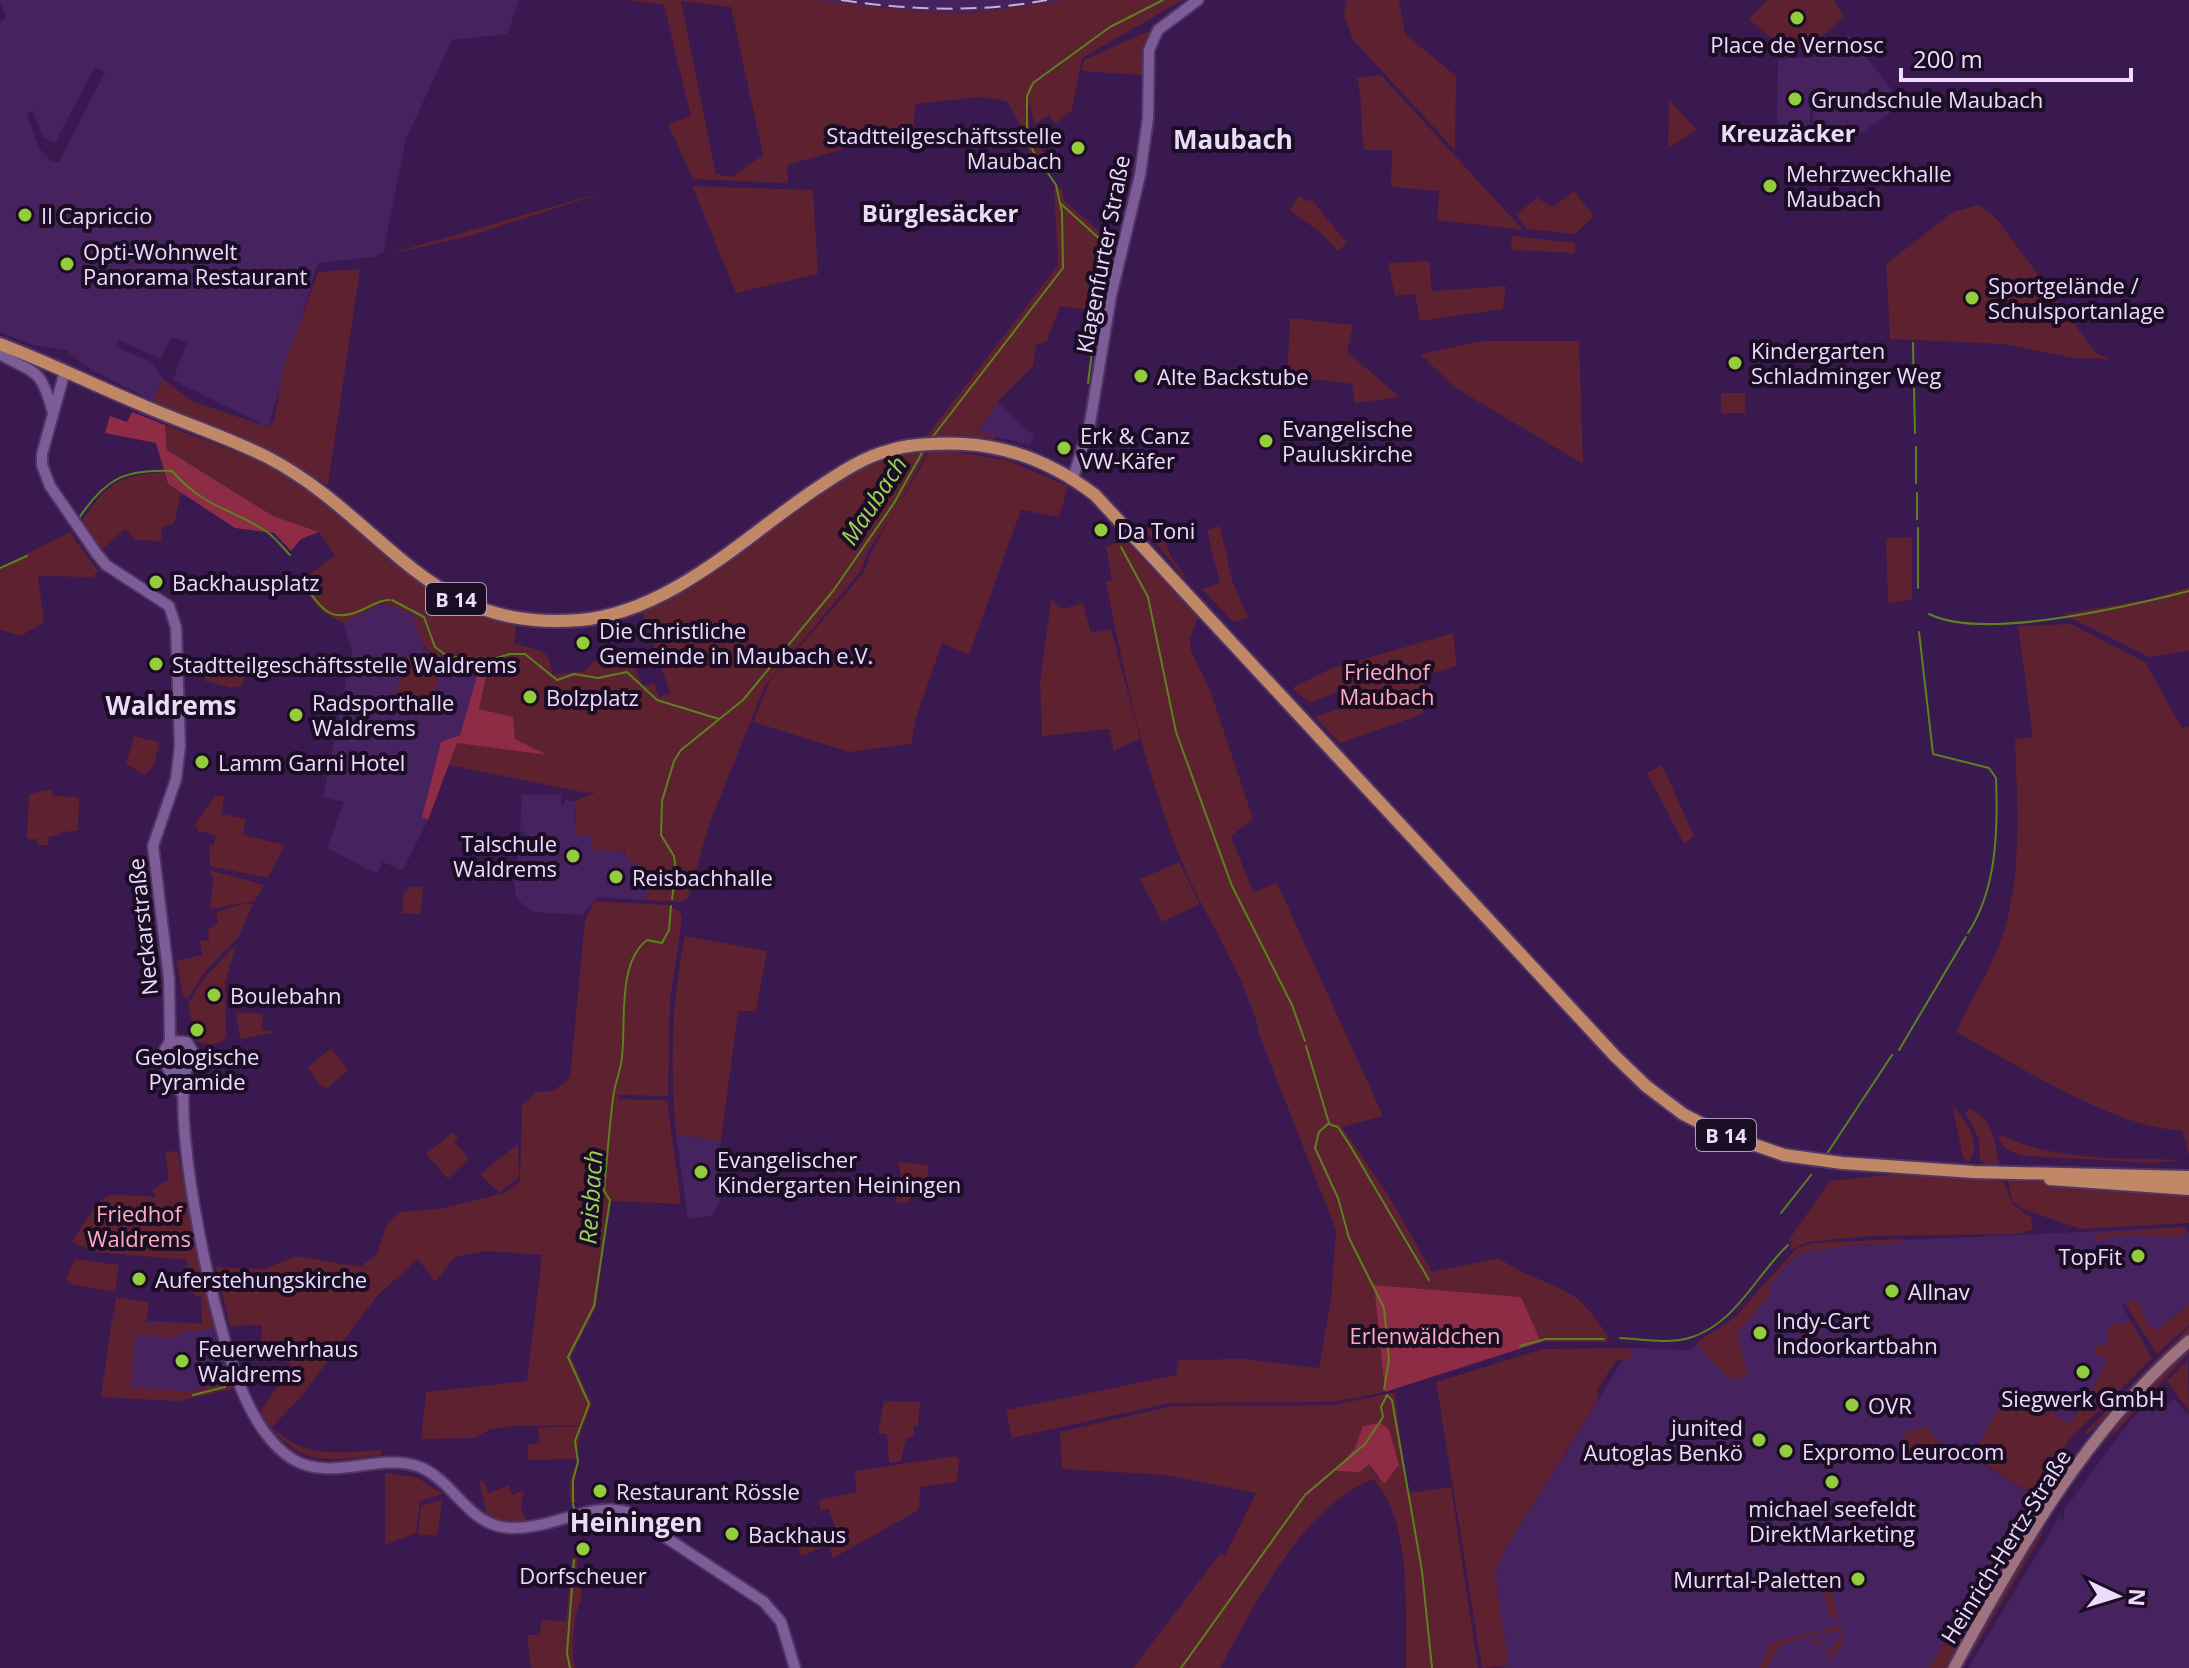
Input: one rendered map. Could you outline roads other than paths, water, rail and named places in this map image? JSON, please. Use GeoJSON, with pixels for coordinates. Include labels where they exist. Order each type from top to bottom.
{"type":"FeatureCollection","features":[{"type":"Feature","properties":{"kind":"main road","name":"B 14"},"geometry":{"type":"LineString","coordinates":[[0,344],[268,458],[311,482],[419,577],[440,591],[495,615],[528,620],[584,620],[647,601],[699,572],[851,467],[883,452],[936,444],[1000,447],[1025,455],[1073,478],[1095,495],[1170,572],[1615,1056],[1671,1105],[1718,1132],[1784,1155],[1842,1163],[2011,1174],[2189,1177]]}},
{"type":"Feature","properties":{"kind":"main road","name":"B 14"},"geometry":{"type":"LineString","coordinates":[[0,353],[39,367],[65,371]]}},
{"type":"Feature","properties":{"kind":"main road","name":"B 14"},"geometry":{"type":"LineString","coordinates":[[2011,1174],[2076,1182],[2189,1189]]}},
{"type":"Feature","properties":{"kind":"main road","name":"Heinrich-Hertz-Straße"},"geometry":{"type":"LineString","coordinates":[[1954,1668],[2066,1479],[2120,1411],[2189,1341]]}},
{"type":"Feature","properties":{"kind":"street","name":"Klagenfurter Straße"},"geometry":{"type":"LineString","coordinates":[[1073,478],[1095,399],[1111,296],[1140,175],[1148,118],[1152,40],[1171,18],[1198,0]]}},
{"type":"Feature","properties":{"kind":"street"},"geometry":{"type":"LineString","coordinates":[[0,353],[26,365],[40,376],[52,409]]}},
{"type":"Feature","properties":{"kind":"street","name":"Neckarstraße"},"geometry":{"type":"LineString","coordinates":[[65,371],[52,409],[42,465],[50,486],[69,518],[106,565],[169,606],[176,627],[180,746],[176,779],[153,846],[172,1013],[170,1041]]}},
{"type":"Feature","properties":{"kind":"street","name":"Neckarstraße"},"geometry":{"type":"LineString","coordinates":[[172,1013],[184,1041]]}},
{"type":"Feature","properties":{"kind":"street"},"geometry":{"type":"LineString","coordinates":[[182,1094],[161,1056],[170,1041],[184,1041],[194,1054],[193,1064],[186,1071],[182,1094],[186,1157],[207,1265],[230,1355],[254,1414],[267,1435],[293,1459],[328,1468],[413,1465],[434,1476],[485,1522],[501,1527],[536,1528],[607,1509],[627,1512],[764,1602],[781,1622],[795,1668]]}},
{"type":"Feature","properties":{"kind":"street"},"geometry":{"type":"LineString","coordinates":[[169,1071],[186,1071]]}},
{"type":"Feature","properties":{"kind":"waterway","name":"Maubach"},"geometry":{"type":"LineString","coordinates":[[931,439],[1063,268],[1062,212],[1056,185],[1033,151],[1027,135],[1027,96],[1033,83],[1110,27],[1163,0]]}},
{"type":"Feature","properties":{"kind":"waterway"},"geometry":{"type":"LineString","coordinates":[[1061,204],[1102,241],[1105,250],[1088,383]]}},
{"type":"Feature","properties":{"kind":"waterway"},"geometry":{"type":"LineString","coordinates":[[1913,343],[1915,433]]}},
{"type":"Feature","properties":{"kind":"waterway"},"geometry":{"type":"LineString","coordinates":[[1916,447],[1916,483]]}},
{"type":"Feature","properties":{"kind":"waterway","name":"Maubach"},"geometry":{"type":"LineString","coordinates":[[672,899],[676,872],[674,856],[661,835],[662,801],[674,761],[681,750],[743,700],[833,591],[894,503],[923,451]]}},
{"type":"Feature","properties":{"kind":"waterway","name":"Maubach"},"geometry":{"type":"LineString","coordinates":[[79,518],[98,494],[117,479],[141,472],[172,471],[208,501],[267,532],[290,555]]}},
{"type":"Feature","properties":{"kind":"waterway"},"geometry":{"type":"LineString","coordinates":[[1917,493],[1917,519]]}},
{"type":"Feature","properties":{"kind":"waterway"},"geometry":{"type":"LineString","coordinates":[[1918,528],[1918,588]]}},
{"type":"Feature","properties":{"kind":"waterway"},"geometry":{"type":"LineString","coordinates":[[1121,547],[1148,597],[1176,732],[1232,886],[1292,1005],[1305,1041]]}},
{"type":"Feature","properties":{"kind":"waterway"},"geometry":{"type":"LineString","coordinates":[[0,568],[27,556]]}},
{"type":"Feature","properties":{"kind":"waterway","name":"Maubach"},"geometry":{"type":"LineString","coordinates":[[301,581],[321,606],[334,614],[352,614],[389,600]]}},
{"type":"Feature","properties":{"kind":"waterway"},"geometry":{"type":"LineString","coordinates":[[1929,614],[1953,621],[2019,623],[2095,612],[2189,591]]}},
{"type":"Feature","properties":{"kind":"waterway","name":"Maubach"},"geometry":{"type":"LineString","coordinates":[[392,600],[424,617],[435,647],[452,657],[493,659],[525,654],[557,680],[574,674],[598,678],[627,672],[657,700],[719,719]]}},
{"type":"Feature","properties":{"kind":"waterway"},"geometry":{"type":"LineString","coordinates":[[1919,632],[1933,754],[1989,768],[1996,778],[1994,858],[1985,897],[1968,933]]}},
{"type":"Feature","properties":{"kind":"waterway","name":"Reisbach"},"geometry":{"type":"LineString","coordinates":[[573,1502],[573,1480],[578,1462],[575,1441],[589,1404],[568,1357],[594,1306],[610,1200],[604,1191],[614,1093],[622,1057],[627,978],[637,950],[647,940],[662,943],[669,930],[671,906]]}},
{"type":"Feature","properties":{"kind":"waterway"},"geometry":{"type":"LineString","coordinates":[[1899,1050],[1966,937]]}},
{"type":"Feature","properties":{"kind":"waterway"},"geometry":{"type":"LineString","coordinates":[[1306,1046],[1329,1123],[1319,1132],[1315,1148],[1338,1198],[1349,1238],[1384,1308],[1389,1360],[1384,1389]]}},
{"type":"Feature","properties":{"kind":"waterway"},"geometry":{"type":"LineString","coordinates":[[1828,1152],[1892,1055]]}},
{"type":"Feature","properties":{"kind":"waterway"},"geometry":{"type":"LineString","coordinates":[[1329,1124],[1338,1127],[1351,1147],[1429,1280]]}},
{"type":"Feature","properties":{"kind":"waterway"},"geometry":{"type":"LineString","coordinates":[[1781,1213],[1811,1175]]}},
{"type":"Feature","properties":{"kind":"waterway"},"geometry":{"type":"LineString","coordinates":[[1620,1338],[1672,1341],[1705,1332],[1732,1311],[1788,1245]]}},
{"type":"Feature","properties":{"kind":"waterway"},"geometry":{"type":"LineString","coordinates":[[1520,1346],[1546,1339],[1604,1339]]}},
{"type":"Feature","properties":{"kind":"waterway"},"geometry":{"type":"LineString","coordinates":[[193,1395],[225,1387]]}},
{"type":"Feature","properties":{"kind":"waterway"},"geometry":{"type":"LineString","coordinates":[[1181,1668],[1305,1495],[1365,1444],[1383,1417],[1381,1407],[1387,1395],[1392,1400],[1422,1571],[1432,1668]]}},
{"type":"Feature","properties":{"kind":"waterway","name":"Reisbach"},"geometry":{"type":"LineString","coordinates":[[573,1504],[574,1509]]}},
{"type":"Feature","properties":{"kind":"waterway","name":"Reisbach"},"geometry":{"type":"LineString","coordinates":[[570,1668],[567,1653],[574,1560]]}},
{"type":"Feature","properties":{"kind":"railway"},"geometry":{"type":"LineString","coordinates":[[841,0],[944,9],[996,7],[1047,0]]}},
{"type":"Feature","properties":{"kind":"place","name":"Place de Vernosc"},"geometry":{"type":"Point","coordinates":[1797,18]}},
{"type":"Feature","properties":{"kind":"place","name":"Grundschule Maubach"},"geometry":{"type":"Point","coordinates":[1795,99]}},
{"type":"Feature","properties":{"kind":"place","name":"Stadtteilgeschäftsstelle Maubach"},"geometry":{"type":"Point","coordinates":[1078,148]}},
{"type":"Feature","properties":{"kind":"place","name":"Mehrzweckhalle Maubach"},"geometry":{"type":"Point","coordinates":[1770,186]}},
{"type":"Feature","properties":{"kind":"place","name":"Il Capriccio"},"geometry":{"type":"Point","coordinates":[25,215]}},
{"type":"Feature","properties":{"kind":"place","name":"Opti-Wohnwelt Panorama Restaurant"},"geometry":{"type":"Point","coordinates":[67,264]}},
{"type":"Feature","properties":{"kind":"place","name":"Sportgelände / Schulsportanlage"},"geometry":{"type":"Point","coordinates":[1972,298]}},
{"type":"Feature","properties":{"kind":"place","name":"Kindergarten Schladminger Weg"},"geometry":{"type":"Point","coordinates":[1735,363]}},
{"type":"Feature","properties":{"kind":"place","name":"Alte Backstube"},"geometry":{"type":"Point","coordinates":[1141,376]}},
{"type":"Feature","properties":{"kind":"place","name":"Evangelische Pauluskirche"},"geometry":{"type":"Point","coordinates":[1266,441]}},
{"type":"Feature","properties":{"kind":"place","name":"Erk & Canz VW-Käfer"},"geometry":{"type":"Point","coordinates":[1064,448]}},
{"type":"Feature","properties":{"kind":"place","name":"Da Toni"},"geometry":{"type":"Point","coordinates":[1101,530]}},
{"type":"Feature","properties":{"kind":"place","name":"Backhausplatz"},"geometry":{"type":"Point","coordinates":[156,582]}},
{"type":"Feature","properties":{"kind":"place","name":"Die Christliche Gemeinde in Maubach e.V."},"geometry":{"type":"Point","coordinates":[583,643]}},
{"type":"Feature","properties":{"kind":"place","name":"Stadtteilgeschäftsstelle Waldrems"},"geometry":{"type":"Point","coordinates":[156,664]}},
{"type":"Feature","properties":{"kind":"place","name":"Bolzplatz"},"geometry":{"type":"Point","coordinates":[530,697]}},
{"type":"Feature","properties":{"kind":"place","name":"Radsporthalle Waldrems"},"geometry":{"type":"Point","coordinates":[296,715]}},
{"type":"Feature","properties":{"kind":"place","name":"Lamm Garni Hotel"},"geometry":{"type":"Point","coordinates":[202,762]}},
{"type":"Feature","properties":{"kind":"place","name":"Talschule Waldrems"},"geometry":{"type":"Point","coordinates":[573,856]}},
{"type":"Feature","properties":{"kind":"place","name":"Reisbachhalle"},"geometry":{"type":"Point","coordinates":[616,877]}},
{"type":"Feature","properties":{"kind":"place","name":"Boulebahn"},"geometry":{"type":"Point","coordinates":[214,995]}},
{"type":"Feature","properties":{"kind":"place","name":"Geologische Pyramide"},"geometry":{"type":"Point","coordinates":[197,1030]}},
{"type":"Feature","properties":{"kind":"place","name":"Evangelischer Kindergarten Heiningen"},"geometry":{"type":"Point","coordinates":[701,1172]}},
{"type":"Feature","properties":{"kind":"place","name":"TopFit"},"geometry":{"type":"Point","coordinates":[2138,1256]}},
{"type":"Feature","properties":{"kind":"place","name":"Auferstehungskirche"},"geometry":{"type":"Point","coordinates":[139,1279]}},
{"type":"Feature","properties":{"kind":"place","name":"Allnav"},"geometry":{"type":"Point","coordinates":[1892,1291]}},
{"type":"Feature","properties":{"kind":"place","name":"Indy-Cart Indoorkartbahn"},"geometry":{"type":"Point","coordinates":[1760,1333]}},
{"type":"Feature","properties":{"kind":"place","name":"Feuerwehrhaus Waldrems"},"geometry":{"type":"Point","coordinates":[182,1361]}},
{"type":"Feature","properties":{"kind":"place","name":"Siegwerk GmbH"},"geometry":{"type":"Point","coordinates":[2083,1372]}},
{"type":"Feature","properties":{"kind":"place","name":"OVR"},"geometry":{"type":"Point","coordinates":[1852,1405]}},
{"type":"Feature","properties":{"kind":"place","name":"junited Autoglas Benkö"},"geometry":{"type":"Point","coordinates":[1759,1440]}},
{"type":"Feature","properties":{"kind":"place","name":"Expromo Leurocom"},"geometry":{"type":"Point","coordinates":[1786,1451]}},
{"type":"Feature","properties":{"kind":"place","name":"michael seefeldt DirektMarketing"},"geometry":{"type":"Point","coordinates":[1832,1482]}},
{"type":"Feature","properties":{"kind":"place","name":"Restaurant Rössle"},"geometry":{"type":"Point","coordinates":[600,1491]}},
{"type":"Feature","properties":{"kind":"place","name":"Backhaus"},"geometry":{"type":"Point","coordinates":[732,1534]}},
{"type":"Feature","properties":{"kind":"place","name":"Dorfscheuer"},"geometry":{"type":"Point","coordinates":[583,1549]}},
{"type":"Feature","properties":{"kind":"place","name":"Murrtal-Paletten"},"geometry":{"type":"Point","coordinates":[1858,1579]}},
{"type":"Feature","properties":{"kind":"district","name":"Kreuzäcker"},"geometry":{"type":"Point","coordinates":[1788,132]}},
{"type":"Feature","properties":{"kind":"district","name":"Maubach"},"geometry":{"type":"Point","coordinates":[1233,139]}},
{"type":"Feature","properties":{"kind":"district","name":"Bürglesäcker"},"geometry":{"type":"Point","coordinates":[940,212]}},
{"type":"Feature","properties":{"kind":"district","name":"Waldrems"},"geometry":{"type":"Point","coordinates":[171,705]}},
{"type":"Feature","properties":{"kind":"district","name":"Heiningen"},"geometry":{"type":"Point","coordinates":[636,1522]}},
{"type":"Feature","properties":{"kind":"park label","name":"Friedhof Maubach"},"geometry":{"type":"Point","coordinates":[1387,684]}},
{"type":"Feature","properties":{"kind":"park label","name":"Friedhof Waldrems"},"geometry":{"type":"Point","coordinates":[139,1226]}},
{"type":"Feature","properties":{"kind":"park label","name":"Erlenwäldchen"},"geometry":{"type":"Point","coordinates":[1425,1335]}}]}
